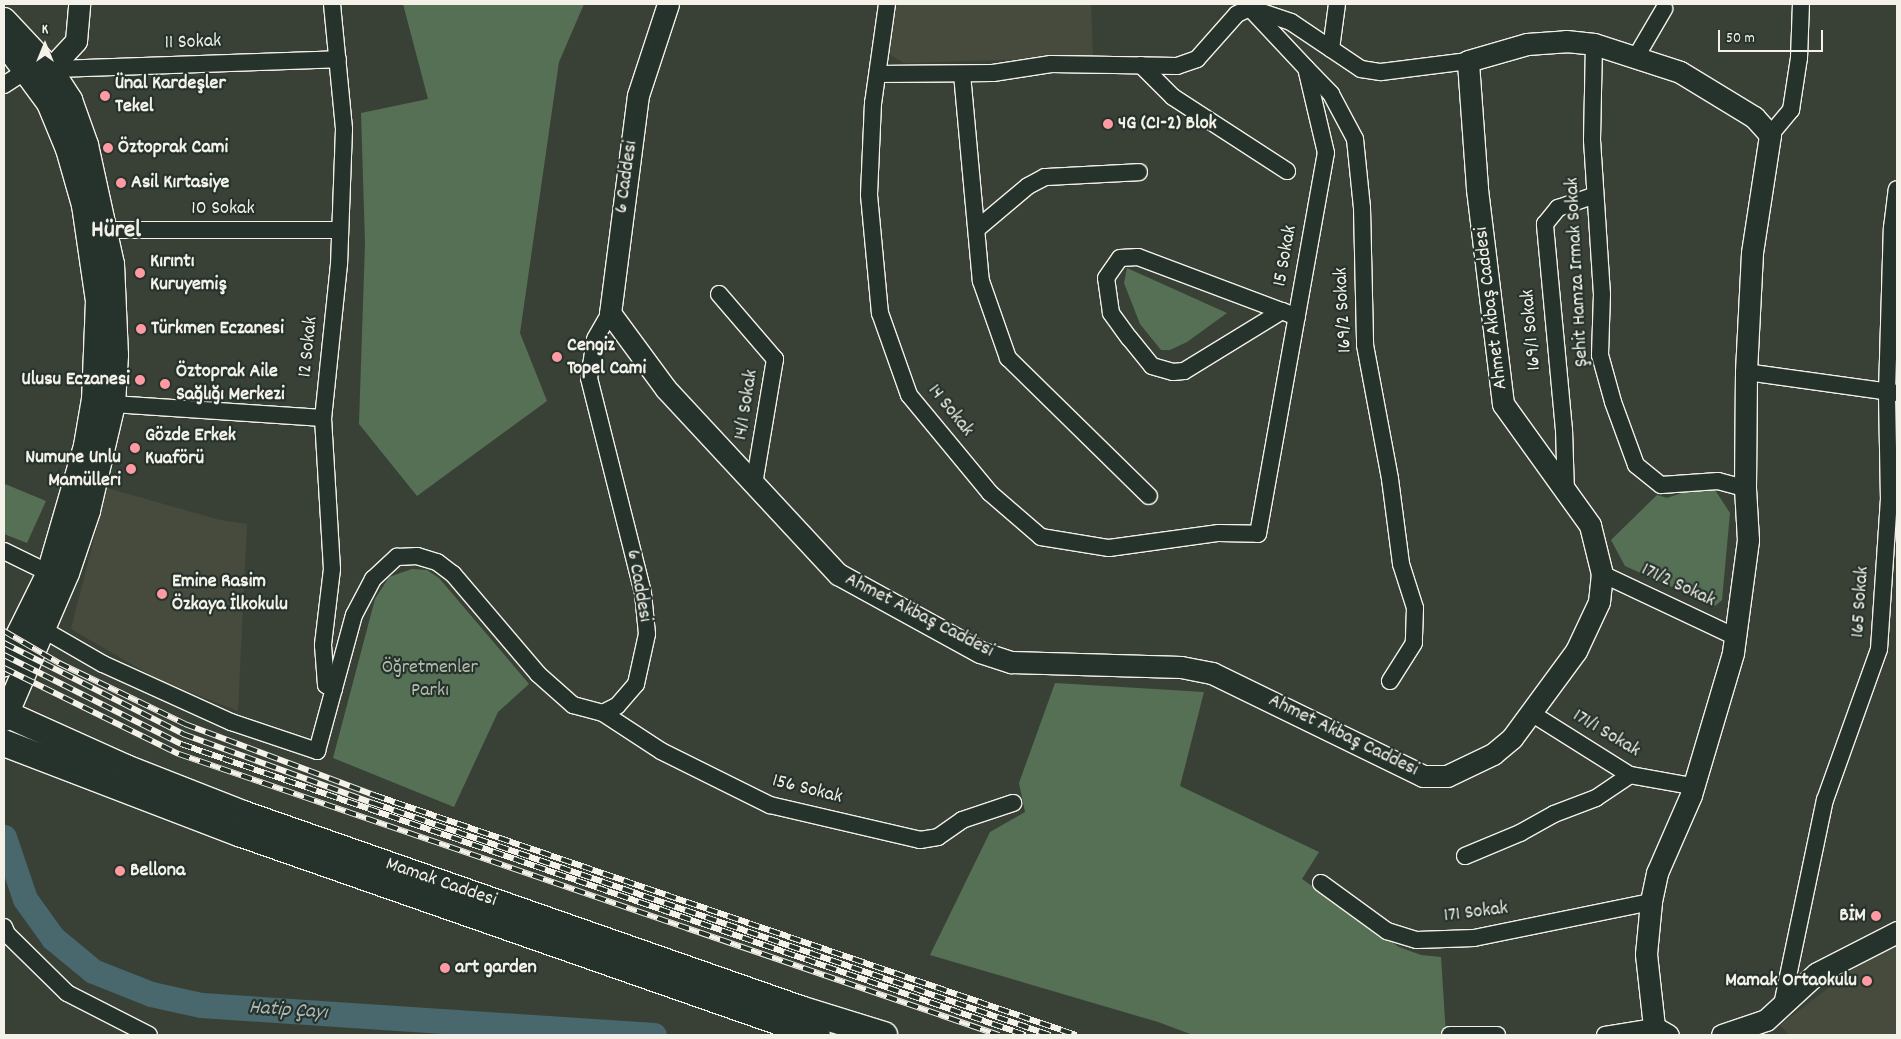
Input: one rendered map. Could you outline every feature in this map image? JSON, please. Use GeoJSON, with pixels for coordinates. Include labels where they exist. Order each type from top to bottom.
{"type":"FeatureCollection","features":[{"type":"Feature","properties":{"kind":"main road"},"geometry":{"type":"LineString","coordinates":[[4,20],[38,69],[49,103],[68,149],[84,205],[98,301],[94,398],[86,446],[49,573],[4,664]]}},
{"type":"Feature","properties":{"kind":"main road"},"geometry":{"type":"LineString","coordinates":[[4,42],[38,69],[70,100],[86,145],[107,230],[115,309],[113,404],[88,511],[44,630],[4,715]]}},
{"type":"Feature","properties":{"kind":"main road","name":"Mamak Caddesi"},"geometry":{"type":"LineString","coordinates":[[4,715],[126,768],[243,814],[800,1009],[884,1035]]}},
{"type":"Feature","properties":{"kind":"main road","name":"Mamak Caddesi"},"geometry":{"type":"LineString","coordinates":[[4,743],[239,833],[790,1031],[817,1035]]}},
{"type":"Feature","properties":{"kind":"street"},"geometry":{"type":"LineString","coordinates":[[4,85],[38,69],[76,41],[79,4]]}},
{"type":"Feature","properties":{"kind":"street","name":"12 Sokak"},"geometry":{"type":"LineString","coordinates":[[332,4],[344,129],[338,230],[339,264],[323,418],[332,569],[323,645],[326,685],[334,689]]}},
{"type":"Feature","properties":{"kind":"street","name":"6 Caddesi"},"geometry":{"type":"LineString","coordinates":[[603,713],[618,706],[636,684],[647,634],[643,593],[589,378],[594,339],[610,313],[638,95],[668,4]]}},
{"type":"Feature","properties":{"kind":"street","name":"14 Sokak"},"geometry":{"type":"LineString","coordinates":[[887,4],[873,103],[869,195],[880,313],[909,396],[990,493],[1041,537],[1109,548],[1219,533],[1258,534]]}},
{"type":"Feature","properties":{"kind":"street"},"geometry":{"type":"LineString","coordinates":[[1331,49],[1337,4]]}},
{"type":"Feature","properties":{"kind":"street"},"geometry":{"type":"LineString","coordinates":[[1605,1035],[1661,1031],[1646,954],[1650,902],[1657,872],[1692,786],[1734,653],[1748,540],[1745,488],[1746,372],[1752,253],[1770,135],[1791,110],[1800,58],[1801,4]]}},
{"type":"Feature","properties":{"kind":"street"},"geometry":{"type":"LineString","coordinates":[[878,74],[993,73],[1051,64],[1177,66],[1197,59],[1237,14],[1248,6],[1291,22],[1362,69],[1391,70],[1468,61],[1527,44],[1566,41],[1594,44],[1636,56],[1680,72],[1754,117],[1770,135]]}},
{"type":"Feature","properties":{"kind":"street","name":"15 Sokak"},"geometry":{"type":"LineString","coordinates":[[1248,6],[1306,68],[1326,153],[1290,314],[1258,534]]}},
{"type":"Feature","properties":{"kind":"street"},"geometry":{"type":"LineString","coordinates":[[1636,56],[1664,9]]}},
{"type":"Feature","properties":{"kind":"street","name":"Şehit Hamza Irmak Sokak"},"geometry":{"type":"LineString","coordinates":[[1594,44],[1592,140],[1602,294],[1600,354],[1612,402],[1636,465],[1661,485],[1718,481],[1745,488]]}},
{"type":"Feature","properties":{"kind":"street","name":"11 Sokak"},"geometry":{"type":"LineString","coordinates":[[38,69],[338,59]]}},
{"type":"Feature","properties":{"kind":"street","name":"Ahmet Akbaş Caddesi"},"geometry":{"type":"LineString","coordinates":[[610,313],[666,389],[838,574],[980,652],[1011,662],[1181,667],[1212,672],[1423,776],[1447,776],[1493,754],[1512,738],[1576,651],[1598,602],[1602,574],[1590,525],[1503,404],[1477,188],[1468,61]]}},
{"type":"Feature","properties":{"kind":"street"},"geometry":{"type":"LineString","coordinates":[[1141,65],[1173,98],[1287,171]]}},
{"type":"Feature","properties":{"kind":"street","name":"169/2 Sokak"},"geometry":{"type":"LineString","coordinates":[[1306,68],[1331,94],[1355,139],[1362,208],[1365,345],[1390,479],[1400,564],[1415,608],[1414,643],[1390,681]]}},
{"type":"Feature","properties":{"kind":"street"},"geometry":{"type":"LineString","coordinates":[[962,74],[978,228],[981,281],[1008,358],[1149,496]]}},
{"type":"Feature","properties":{"kind":"street"},"geometry":{"type":"LineString","coordinates":[[978,228],[1028,186],[1045,177],[1139,172]]}},
{"type":"Feature","properties":{"kind":"street","name":"165 Sokak"},"geometry":{"type":"LineString","coordinates":[[1782,1006],[1826,800],[1879,648],[1889,500],[1892,392],[1892,228],[1897,189]]}},
{"type":"Feature","properties":{"kind":"street","name":"169/1 Sokak"},"geometry":{"type":"LineString","coordinates":[[1566,493],[1564,430],[1545,224],[1558,208],[1595,195]]}},
{"type":"Feature","properties":{"kind":"street","name":"10 Sokak"},"geometry":{"type":"LineString","coordinates":[[107,230],[338,230]]}},
{"type":"Feature","properties":{"kind":"street"},"geometry":{"type":"LineString","coordinates":[[1138,257],[1290,314],[1184,371],[1173,372],[1152,366],[1111,313],[1106,278],[1120,258],[1138,257]]}},
{"type":"Feature","properties":{"kind":"street","name":"14/1 Sokak"},"geometry":{"type":"LineString","coordinates":[[719,294],[775,359],[761,454],[754,484]]}},
{"type":"Feature","properties":{"kind":"street"},"geometry":{"type":"LineString","coordinates":[[1746,372],[1892,392]]}},
{"type":"Feature","properties":{"kind":"street"},"geometry":{"type":"LineString","coordinates":[[113,404],[323,418]]}},
{"type":"Feature","properties":{"kind":"street"},"geometry":{"type":"LineString","coordinates":[[4,551],[49,573]]}},
{"type":"Feature","properties":{"kind":"street"},"geometry":{"type":"LineString","coordinates":[[44,630],[103,664],[230,722],[317,751],[354,615],[373,579],[397,557],[417,556],[437,562],[453,574],[538,674],[573,705],[603,713]]}},
{"type":"Feature","properties":{"kind":"street","name":"171/2 Sokak"},"geometry":{"type":"LineString","coordinates":[[1602,574],[1736,637]]}},
{"type":"Feature","properties":{"kind":"street","name":"156 Sokak"},"geometry":{"type":"LineString","coordinates":[[603,713],[661,751],[770,806],[920,840],[938,837],[962,820],[1013,803]]}},
{"type":"Feature","properties":{"kind":"street","name":"171/1 Sokak"},"geometry":{"type":"LineString","coordinates":[[1531,713],[1630,775],[1692,786]]}},
{"type":"Feature","properties":{"kind":"street"},"geometry":{"type":"LineString","coordinates":[[1465,856],[1520,833],[1554,814],[1596,798],[1630,775]]}},
{"type":"Feature","properties":{"kind":"street","name":"171 Sokak"},"geometry":{"type":"LineString","coordinates":[[1321,882],[1387,931],[1417,940],[1474,938],[1650,902]]}},
{"type":"Feature","properties":{"kind":"street"},"geometry":{"type":"LineString","coordinates":[[4,927],[7,934],[67,993],[149,1035]]}},
{"type":"Feature","properties":{"kind":"street"},"geometry":{"type":"LineString","coordinates":[[1722,1035],[1766,1020],[1817,973],[1897,932]]}},
{"type":"Feature","properties":{"kind":"street"},"geometry":{"type":"LineString","coordinates":[[1450,1034],[1498,1035]]}},
{"type":"Feature","properties":{"kind":"shaded area"},"geometry":{"type":"Polygon","coordinates":[[[897,4],[1091,4],[1093,57],[904,63],[887,53],[897,4]]]}},
{"type":"Feature","properties":{"kind":"shaded area","name":"Emine Rasim Özkaya İlkokulu"},"geometry":{"type":"Polygon","coordinates":[[[107,488],[220,520],[247,524],[238,711],[159,680],[71,629],[107,488]]]}},
{"type":"Feature","properties":{"kind":"shaded area","name":"Mamak Ortaokulu"},"geometry":{"type":"Polygon","coordinates":[[[1897,946],[1897,1035],[1789,1035],[1780,1025],[1865,960],[1897,946]]]}},
{"type":"Feature","properties":{"kind":"green space"},"geometry":{"type":"Polygon","coordinates":[[[403,4],[584,4],[559,62],[520,333],[547,401],[417,496],[359,424],[365,243],[361,113],[428,99],[403,4]]]}},
{"type":"Feature","properties":{"kind":"green space"},"geometry":{"type":"Polygon","coordinates":[[[1127,268],[1227,313],[1187,342],[1170,350],[1161,350],[1140,324],[1124,283],[1127,268]]]}},
{"type":"Feature","properties":{"kind":"green space"},"geometry":{"type":"Polygon","coordinates":[[[5,484],[46,501],[27,543],[4,534],[5,484]]]}},
{"type":"Feature","properties":{"kind":"green space"},"geometry":{"type":"Polygon","coordinates":[[[1690,490],[1715,490],[1730,513],[1722,600],[1715,606],[1625,566],[1611,540],[1657,495],[1667,498],[1690,490]]]}},
{"type":"Feature","properties":{"kind":"green space","name":"Öğretmenler Parkı"},"geometry":{"type":"Polygon","coordinates":[[[412,569],[427,570],[439,578],[529,684],[498,712],[454,807],[333,758],[375,599],[389,577],[412,569]]]}},
{"type":"Feature","properties":{"kind":"green space"},"geometry":{"type":"Polygon","coordinates":[[[1055,683],[1204,692],[1180,786],[1319,852],[1302,879],[1399,947],[1421,955],[1441,957],[1446,1035],[1193,1035],[1158,1022],[930,955],[990,832],[1025,812],[1019,783],[1055,683]]]}},
{"type":"Feature","properties":{"kind":"waterway","name":"Hatip Çayı"},"geometry":{"type":"LineString","coordinates":[[4,837],[25,899],[53,938],[93,971],[151,994],[201,1005],[654,1035]]}},
{"type":"Feature","properties":{"kind":"railway"},"geometry":{"type":"LineString","coordinates":[[4,631],[59,663],[185,724],[374,795],[1076,1035]]}},
{"type":"Feature","properties":{"kind":"railway"},"geometry":{"type":"LineString","coordinates":[[4,643],[183,734],[373,803],[1050,1035]]}},
{"type":"Feature","properties":{"kind":"railway"},"geometry":{"type":"LineString","coordinates":[[4,655],[181,744],[1025,1035]]}},
{"type":"Feature","properties":{"kind":"railway"},"geometry":{"type":"LineString","coordinates":[[4,668],[179,754],[999,1035]]}},
{"type":"Feature","properties":{"kind":"place","name":"Ünal Kardeşler Tekel"},"geometry":{"type":"Point","coordinates":[105,96]}},
{"type":"Feature","properties":{"kind":"place","name":"4G (C1-2) Blok"},"geometry":{"type":"Point","coordinates":[1108,124]}},
{"type":"Feature","properties":{"kind":"place","name":"Öztoprak Cami"},"geometry":{"type":"Point","coordinates":[108,148]}},
{"type":"Feature","properties":{"kind":"place","name":"Asil Kırtasiye"},"geometry":{"type":"Point","coordinates":[121,183]}},
{"type":"Feature","properties":{"kind":"place","name":"Kırıntı Kuruyemiş"},"geometry":{"type":"Point","coordinates":[140,273]}},
{"type":"Feature","properties":{"kind":"place","name":"Türkmen Eczanesi"},"geometry":{"type":"Point","coordinates":[141,329]}},
{"type":"Feature","properties":{"kind":"place","name":"Cengiz Topel Cami"},"geometry":{"type":"Point","coordinates":[557,357]}},
{"type":"Feature","properties":{"kind":"place","name":"Ulusu Eczanesi"},"geometry":{"type":"Point","coordinates":[140,380]}},
{"type":"Feature","properties":{"kind":"place","name":"Öztoprak Aile Sağlığı Merkezi"},"geometry":{"type":"Point","coordinates":[165,384]}},
{"type":"Feature","properties":{"kind":"place","name":"Gözde Erkek Kuaförü"},"geometry":{"type":"Point","coordinates":[135,448]}},
{"type":"Feature","properties":{"kind":"place","name":"Numune Unlu Mamülleri"},"geometry":{"type":"Point","coordinates":[131,469]}},
{"type":"Feature","properties":{"kind":"place","name":"Emine Rasim Özkaya İlkokulu"},"geometry":{"type":"Point","coordinates":[162,594]}},
{"type":"Feature","properties":{"kind":"place","name":"Bellona"},"geometry":{"type":"Point","coordinates":[120,871]}},
{"type":"Feature","properties":{"kind":"place","name":"BİM"},"geometry":{"type":"Point","coordinates":[1876,916]}},
{"type":"Feature","properties":{"kind":"place","name":"art garden"},"geometry":{"type":"Point","coordinates":[445,968]}},
{"type":"Feature","properties":{"kind":"place","name":"Mamak Ortaokulu"},"geometry":{"type":"Point","coordinates":[1867,981]}},
{"type":"Feature","properties":{"kind":"district","name":"Hürel"},"geometry":{"type":"Point","coordinates":[116,231]}}]}
